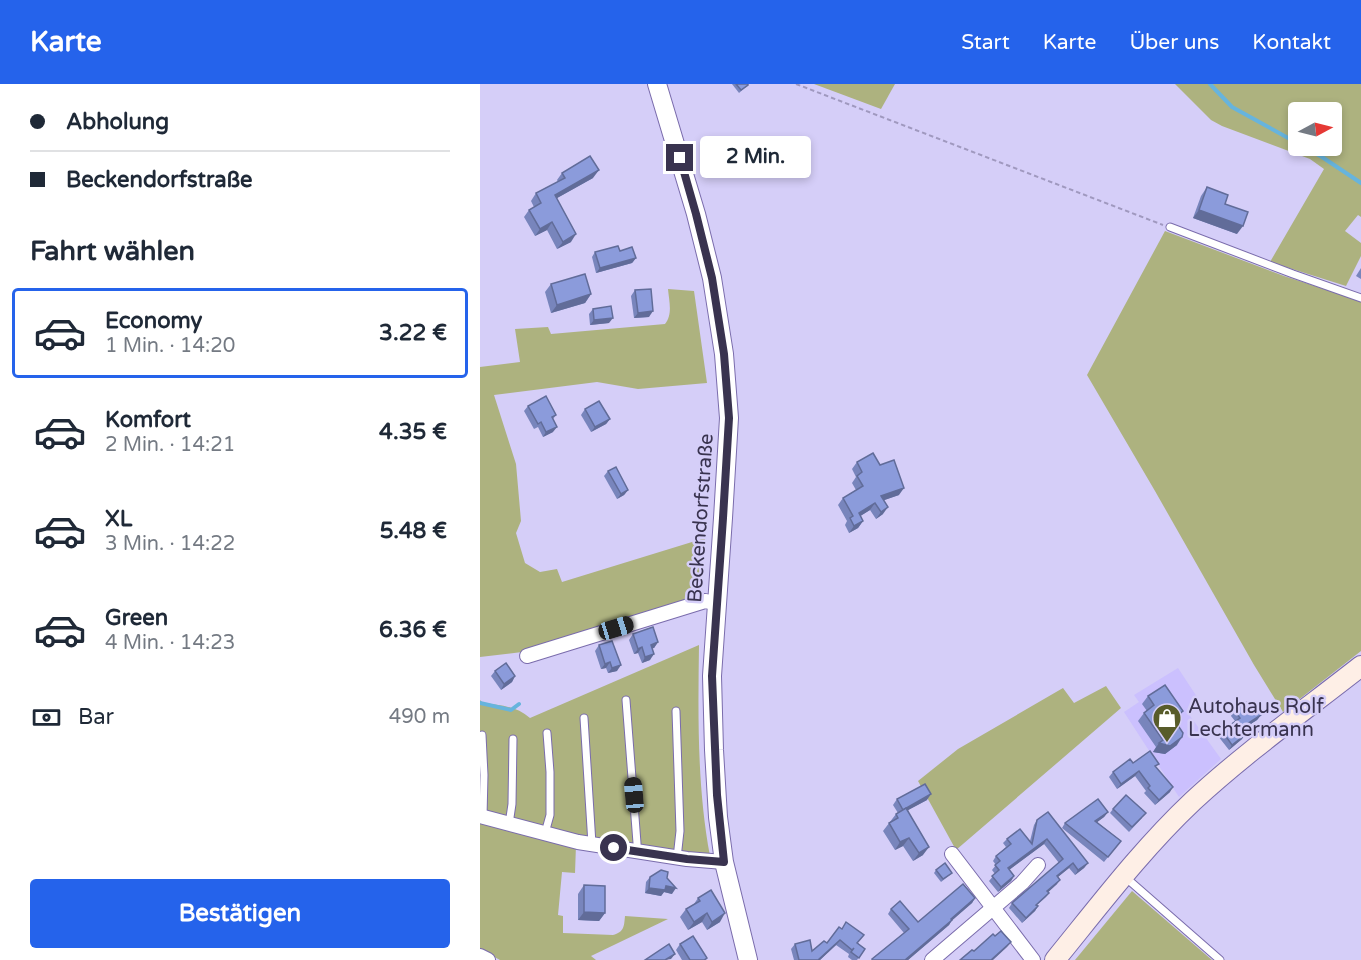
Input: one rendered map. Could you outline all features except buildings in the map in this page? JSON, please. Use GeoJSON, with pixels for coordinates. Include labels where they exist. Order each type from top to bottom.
{"type":"FeatureCollection","features":[{"type":"Feature","properties":{"kind":"main road"},"geometry":{"type":"LineString","coordinates":[[1055,960],[1124,876],[1193,801],[1361,666]]}},
{"type":"Feature","properties":{"kind":"street","name":"Beckendorfstraße"},"geometry":{"type":"LineString","coordinates":[[657,84],[696,214],[712,278],[724,354],[729,418],[712,697],[718,817],[724,862],[748,960]]}},
{"type":"Feature","properties":{"kind":"street"},"geometry":{"type":"LineString","coordinates":[[527,656],[705,601],[716,603]]}},
{"type":"Feature","properties":{"kind":"street"},"geometry":{"type":"LineString","coordinates":[[482,817],[592,844],[677,858],[724,862]]}},
{"type":"Feature","properties":{"kind":"street"},"geometry":{"type":"LineString","coordinates":[[952,854],[1033,960]]}},
{"type":"Feature","properties":{"kind":"street"},"geometry":{"type":"LineString","coordinates":[[932,960],[1022,883],[1038,865]]}},
{"type":"Feature","properties":{"kind":"street"},"geometry":{"type":"LineString","coordinates":[[480,956],[488,960]]}},
{"type":"Feature","properties":{"kind":"lane"},"geometry":{"type":"LineString","coordinates":[[1170,227],[1361,298]]}},
{"type":"Feature","properties":{"kind":"lane"},"geometry":{"type":"LineString","coordinates":[[626,700],[637,851]]}},
{"type":"Feature","properties":{"kind":"lane"},"geometry":{"type":"LineString","coordinates":[[676,711],[680,831],[677,858]]}},
{"type":"Feature","properties":{"kind":"lane"},"geometry":{"type":"LineString","coordinates":[[584,718],[592,844]]}},
{"type":"Feature","properties":{"kind":"lane"},"geometry":{"type":"LineString","coordinates":[[545,833],[550,815],[547,733]]}},
{"type":"Feature","properties":{"kind":"lane"},"geometry":{"type":"LineString","coordinates":[[482,735],[484,775],[482,817]]}},
{"type":"Feature","properties":{"kind":"lane"},"geometry":{"type":"LineString","coordinates":[[509,824],[512,804],[513,739]]}},
{"type":"Feature","properties":{"kind":"lane"},"geometry":{"type":"LineString","coordinates":[[1124,876],[1220,960]]}},
{"type":"Feature","properties":{"kind":"path"},"geometry":{"type":"LineString","coordinates":[[796,84],[1170,227]]}},
{"type":"Feature","properties":{"kind":"shaded area"},"geometry":{"type":"Polygon","coordinates":[[[1178,668],[1201,703],[1188,713],[1221,759],[1179,797],[1124,712],[1139,702],[1134,695],[1178,668]]]}},
{"type":"Feature","properties":{"kind":"green space"},"geometry":{"type":"Polygon","coordinates":[[[814,84],[895,84],[881,109],[814,84]]]}},
{"type":"Feature","properties":{"kind":"green space"},"geometry":{"type":"Polygon","coordinates":[[[1175,84],[1361,84],[1361,217],[1358,215],[1345,231],[1361,243],[1361,256],[1346,286],[1270,262],[1324,169],[1302,156],[1342,156],[1342,102],[1288,102],[1288,151],[1211,120],[1175,84]]]}},
{"type":"Feature","properties":{"kind":"green space"},"geometry":{"type":"Polygon","coordinates":[[[1165,231],[1284,276],[1361,301],[1361,651],[1283,712],[1087,375],[1165,231]]]}},
{"type":"Feature","properties":{"kind":"green space"},"geometry":{"type":"Polygon","coordinates":[[[668,289],[694,291],[707,383],[638,389],[597,382],[494,395],[516,464],[521,521],[516,533],[525,563],[540,572],[557,569],[562,582],[705,538],[701,597],[530,651],[480,657],[480,367],[520,362],[515,329],[548,327],[551,334],[665,324],[670,312],[668,289]]]}},
{"type":"Feature","properties":{"kind":"green space"},"geometry":{"type":"Polygon","coordinates":[[[699,645],[701,777],[710,856],[578,840],[480,813],[480,700],[483,703],[502,705],[530,718],[699,645]]]}},
{"type":"Feature","properties":{"kind":"green space"},"geometry":{"type":"Polygon","coordinates":[[[1106,686],[1121,708],[956,850],[918,781],[958,749],[1063,688],[1074,703],[1106,686]]]}},
{"type":"Feature","properties":{"kind":"green space"},"geometry":{"type":"Polygon","coordinates":[[[480,820],[576,845],[575,873],[562,872],[558,915],[563,916],[563,933],[613,935],[623,928],[625,916],[668,919],[591,956],[596,960],[500,960],[480,949],[480,820]]]}},
{"type":"Feature","properties":{"kind":"green space"},"geometry":{"type":"Polygon","coordinates":[[[1132,891],[1212,960],[1075,960],[1132,891]]]}},
{"type":"Feature","properties":{"kind":"waterway"},"geometry":{"type":"LineString","coordinates":[[1210,84],[1232,107],[1288,138]]}},
{"type":"Feature","properties":{"kind":"waterway"},"geometry":{"type":"LineString","coordinates":[[1320,156],[1361,183]]}},
{"type":"Feature","properties":{"kind":"waterway"},"geometry":{"type":"LineString","coordinates":[[480,703],[511,710],[519,704]]}},
{"type":"Feature","properties":{"kind":"place","name":"Autohaus Rolf Lechtermann"},"geometry":{"type":"Point","coordinates":[1167,744]}},
{"type":"Feature","properties":{"kind":"route"},"geometry":{"type":"LineString","coordinates":[[614,848],[724,862],[718,817],[712,676],[729,418],[724,354],[712,278],[680,158]]}}]}
